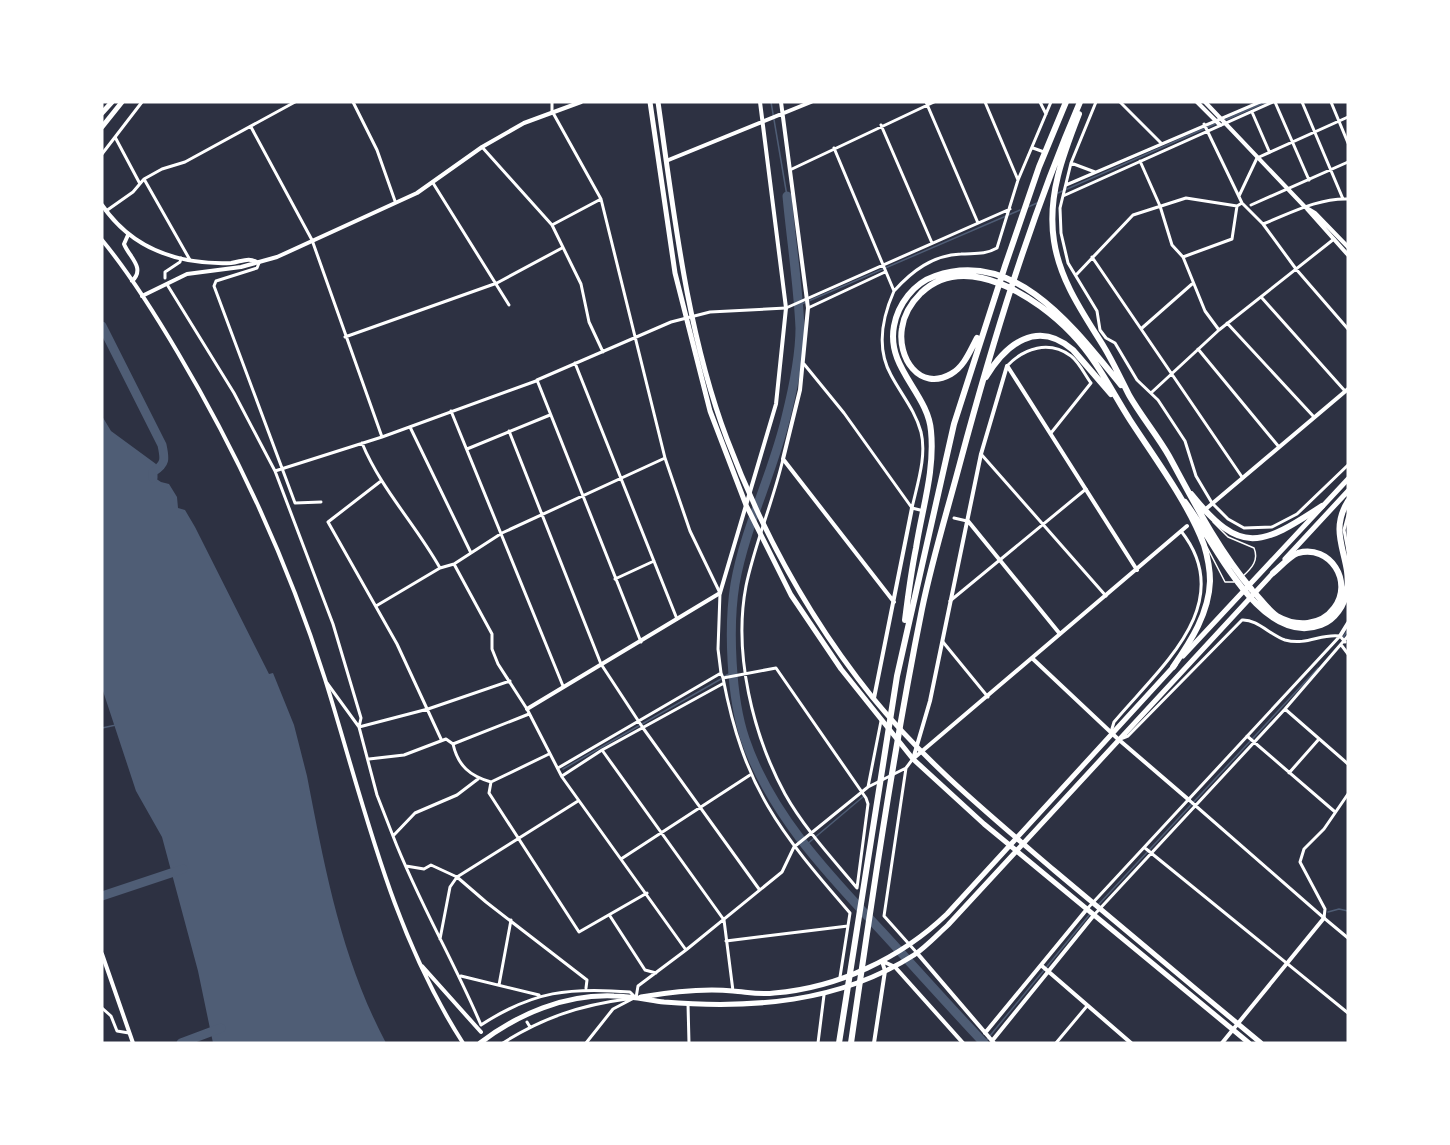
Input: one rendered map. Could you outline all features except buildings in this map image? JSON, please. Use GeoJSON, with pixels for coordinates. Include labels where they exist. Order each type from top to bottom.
{"type":"FeatureCollection","features":[{"type":"Feature","properties":{"kind":"highway"},"geometry":{"type":"LineString","coordinates":[[897,675],[954,424],[1024,212],[1066,102]]}},
{"type":"Feature","properties":{"kind":"highway"},"geometry":{"type":"LineString","coordinates":[[851,1043],[888,789],[925,597],[981,385],[1033,218],[1082,102]]}},
{"type":"Feature","properties":{"kind":"highway"},"geometry":{"type":"LineString","coordinates":[[1082,102],[1052,198],[1054,242],[1061,271],[1129,395],[1168,455],[1234,573]]}},
{"type":"Feature","properties":{"kind":"highway"},"geometry":{"type":"LineString","coordinates":[[839,1043],[915,548],[930,476],[932,447],[930,424],[895,352],[894,325],[901,305],[924,281],[956,270],[984,276],[1028,293],[1055,309],[1082,335],[1129,395]]}},
{"type":"Feature","properties":{"kind":"highway"},"geometry":{"type":"LineString","coordinates":[[984,276],[947,278],[928,287],[918,297],[905,316],[901,331],[907,363],[915,372],[928,379],[950,375],[966,358],[985,325]]}},
{"type":"Feature","properties":{"kind":"highway"},"geometry":{"type":"LineString","coordinates":[[1028,293],[1078,340],[1103,372],[1119,403],[1171,484],[1234,573],[1262,605],[1286,625],[1310,629],[1326,623],[1338,612],[1347,592],[1348,580],[1338,529],[1348,501]]}},
{"type":"Feature","properties":{"kind":"highway"},"geometry":{"type":"LineString","coordinates":[[981,385],[1001,354],[1011,345],[1030,337],[1046,336],[1055,338],[1073,350],[1119,403]]}},
{"type":"Feature","properties":{"kind":"highway"},"geometry":{"type":"LineString","coordinates":[[1180,480],[1211,519],[1238,536],[1260,538],[1270,536],[1322,506]]}},
{"type":"Feature","properties":{"kind":"highway"},"geometry":{"type":"LineString","coordinates":[[1171,484],[1204,545],[1208,564],[1207,601],[1190,644],[1173,667]]}},
{"type":"Feature","properties":{"kind":"highway"},"geometry":{"type":"LineString","coordinates":[[1262,605],[1277,616],[1302,624],[1320,620],[1335,607],[1340,576],[1336,565],[1320,554],[1297,553],[1273,573]]}},
{"type":"Feature","properties":{"kind":"main road"},"geometry":{"type":"LineString","coordinates":[[102,113],[112,102]]}},
{"type":"Feature","properties":{"kind":"main road"},"geometry":{"type":"LineString","coordinates":[[102,127],[123,102]]}},
{"type":"Feature","properties":{"kind":"main road"},"geometry":{"type":"LineString","coordinates":[[650,102],[675,273],[726,438],[764,524],[800,593],[828,638],[874,698],[922,753],[1015,838],[1261,1043]]}},
{"type":"Feature","properties":{"kind":"main road"},"geometry":{"type":"LineString","coordinates":[[658,102],[688,317],[710,411],[760,537],[791,595],[819,637],[913,759],[1009,845],[1249,1043]]}},
{"type":"Feature","properties":{"kind":"main road"},"geometry":{"type":"LineString","coordinates":[[636,998],[664,993],[733,991],[774,993],[809,987],[882,961],[908,947],[947,914],[1111,732],[1348,479]]}},
{"type":"Feature","properties":{"kind":"main road"},"geometry":{"type":"LineString","coordinates":[[480,1043],[501,1027],[532,1011],[584,998],[613,995],[688,1002],[776,1002],[824,995],[885,971],[915,955],[948,925],[1018,851],[1118,739],[1348,491]]}},
{"type":"Feature","properties":{"kind":"street"},"geometry":{"type":"LineString","coordinates":[[102,154],[142,102]]}},
{"type":"Feature","properties":{"kind":"street"},"geometry":{"type":"LineString","coordinates":[[106,211],[133,192],[144,178],[162,169],[185,162],[295,102]]}},
{"type":"Feature","properties":{"kind":"street"},"geometry":{"type":"LineString","coordinates":[[353,102],[377,150],[395,201]]}},
{"type":"Feature","properties":{"kind":"street"},"geometry":{"type":"LineString","coordinates":[[552,102],[552,111],[601,199],[665,458],[690,531],[720,594]]}},
{"type":"Feature","properties":{"kind":"street"},"geometry":{"type":"LineString","coordinates":[[142,296],[187,274],[259,263],[312,240],[433,183],[482,147],[524,123],[581,102]]}},
{"type":"Feature","properties":{"kind":"street"},"geometry":{"type":"LineString","coordinates":[[760,102],[786,308],[776,404],[720,594],[718,649],[737,740],[750,775],[763,801],[794,848],[850,913],[840,977]]}},
{"type":"Feature","properties":{"kind":"street"},"geometry":{"type":"LineString","coordinates":[[558,768],[639,721],[723,678],[746,672],[776,668],[863,791],[868,804],[857,888],[812,833],[786,796],[767,757],[746,672],[743,645],[744,603],[760,537],[796,412],[804,364],[808,308],[792,169],[781,102]]}},
{"type":"Feature","properties":{"kind":"street"},"geometry":{"type":"LineString","coordinates":[[666,161],[811,102]]}},
{"type":"Feature","properties":{"kind":"street"},"geometry":{"type":"LineString","coordinates":[[792,169],[927,103],[934,102]]}},
{"type":"Feature","properties":{"kind":"street"},"geometry":{"type":"LineString","coordinates":[[985,102],[1018,180]]}},
{"type":"Feature","properties":{"kind":"street"},"geometry":{"type":"LineString","coordinates":[[1040,102],[1046,114]]}},
{"type":"Feature","properties":{"kind":"street"},"geometry":{"type":"LineString","coordinates":[[868,787],[881,720],[874,698],[923,448],[913,410],[889,373],[881,338],[887,308],[894,291],[910,273],[939,258],[958,254],[989,253],[997,248],[1018,180],[1052,102]]}},
{"type":"Feature","properties":{"kind":"street"},"geometry":{"type":"LineString","coordinates":[[1096,102],[1071,163],[1063,196],[1061,233],[1068,263],[1097,311],[1100,330],[1106,338],[1115,343],[1137,380],[1152,392],[1185,441],[1196,476],[1212,503],[1228,519],[1244,528],[1272,527],[1297,514],[1348,465]]}},
{"type":"Feature","properties":{"kind":"street"},"geometry":{"type":"LineString","coordinates":[[1120,102],[1161,143]]}},
{"type":"Feature","properties":{"kind":"street"},"geometry":{"type":"LineString","coordinates":[[1197,102],[1220,125]]}},
{"type":"Feature","properties":{"kind":"street"},"geometry":{"type":"LineString","coordinates":[[1205,102],[1227,122],[1287,189],[1305,207],[1316,213],[1348,247]]}},
{"type":"Feature","properties":{"kind":"street"},"geometry":{"type":"LineString","coordinates":[[1065,186],[1220,117],[1259,102],[1260,108]]}},
{"type":"Feature","properties":{"kind":"street"},"geometry":{"type":"LineString","coordinates":[[1063,196],[1274,102],[1309,180]]}},
{"type":"Feature","properties":{"kind":"street"},"geometry":{"type":"LineString","coordinates":[[1302,102],[1343,199]]}},
{"type":"Feature","properties":{"kind":"street"},"geometry":{"type":"LineString","coordinates":[[1330,102],[1348,143]]}},
{"type":"Feature","properties":{"kind":"street"},"geometry":{"type":"LineString","coordinates":[[927,103],[978,223]]}},
{"type":"Feature","properties":{"kind":"street"},"geometry":{"type":"LineString","coordinates":[[1252,111],[1269,151]]}},
{"type":"Feature","properties":{"kind":"street"},"geometry":{"type":"LineString","coordinates":[[1239,196],[1257,158],[1348,117]]}},
{"type":"Feature","properties":{"kind":"street"},"geometry":{"type":"LineString","coordinates":[[1204,124],[1242,203],[1263,224],[1296,269],[1348,329]]}},
{"type":"Feature","properties":{"kind":"street"},"geometry":{"type":"LineString","coordinates":[[881,125],[932,243]]}},
{"type":"Feature","properties":{"kind":"street"},"geometry":{"type":"LineString","coordinates":[[251,127],[312,240],[382,437]]}},
{"type":"Feature","properties":{"kind":"street"},"geometry":{"type":"LineString","coordinates":[[115,137],[139,182]]}},
{"type":"Feature","properties":{"kind":"street"},"geometry":{"type":"LineString","coordinates":[[482,147],[552,225],[581,284],[590,322],[603,352]]}},
{"type":"Feature","properties":{"kind":"street"},"geometry":{"type":"LineString","coordinates":[[834,148],[894,291]]}},
{"type":"Feature","properties":{"kind":"street"},"geometry":{"type":"LineString","coordinates":[[1033,148],[1044,152]]}},
{"type":"Feature","properties":{"kind":"street"},"geometry":{"type":"LineString","coordinates":[[1140,161],[1160,206],[1172,245],[1183,257],[1192,284],[1209,319],[1219,330]]}},
{"type":"Feature","properties":{"kind":"street"},"geometry":{"type":"LineString","coordinates":[[1251,205],[1348,162]]}},
{"type":"Feature","properties":{"kind":"street"},"geometry":{"type":"LineString","coordinates":[[1071,163],[1097,172]]}},
{"type":"Feature","properties":{"kind":"street"},"geometry":{"type":"LineString","coordinates":[[144,178],[190,260]]}},
{"type":"Feature","properties":{"kind":"street"},"geometry":{"type":"LineString","coordinates":[[433,183],[508,305]]}},
{"type":"Feature","properties":{"kind":"street"},"geometry":{"type":"LineString","coordinates":[[1076,276],[1133,215],[1186,198],[1237,206],[1242,203]]}},
{"type":"Feature","properties":{"kind":"street"},"geometry":{"type":"LineString","coordinates":[[1263,224],[1305,207],[1337,198],[1348,199]]}},
{"type":"Feature","properties":{"kind":"street"},"geometry":{"type":"LineString","coordinates":[[552,225],[601,199]]}},
{"type":"Feature","properties":{"kind":"street"},"geometry":{"type":"LineString","coordinates":[[102,205],[128,235],[152,249],[190,260],[234,263],[249,259],[259,263]]}},
{"type":"Feature","properties":{"kind":"street"},"geometry":{"type":"LineString","coordinates":[[1183,257],[1232,239],[1237,206]]}},
{"type":"Feature","properties":{"kind":"street"},"geometry":{"type":"LineString","coordinates":[[1305,207],[1311,218],[1348,255]]}},
{"type":"Feature","properties":{"kind":"street"},"geometry":{"type":"LineString","coordinates":[[276,471],[382,437],[537,381],[688,317],[710,312],[786,308],[1010,209]]}},
{"type":"Feature","properties":{"kind":"street"},"geometry":{"type":"LineString","coordinates":[[128,235],[124,244],[137,265],[138,271],[132,281]]}},
{"type":"Feature","properties":{"kind":"street"},"geometry":{"type":"LineString","coordinates":[[1152,392],[1227,323],[1338,236]]}},
{"type":"Feature","properties":{"kind":"street"},"geometry":{"type":"LineString","coordinates":[[102,240],[142,296],[199,388],[235,454],[288,575],[326,681],[395,909],[419,963],[463,1043]]}},
{"type":"Feature","properties":{"kind":"street"},"geometry":{"type":"LineString","coordinates":[[345,337],[496,283],[562,248]]}},
{"type":"Feature","properties":{"kind":"street"},"geometry":{"type":"LineString","coordinates":[[165,278],[165,272],[180,262],[181,257]]}},
{"type":"Feature","properties":{"kind":"street"},"geometry":{"type":"LineString","coordinates":[[1092,257],[1173,372],[1242,477]]}},
{"type":"Feature","properties":{"kind":"street"},"geometry":{"type":"LineString","coordinates":[[259,263],[257,268],[216,281],[214,286],[295,503],[321,502]]}},
{"type":"Feature","properties":{"kind":"street"},"geometry":{"type":"LineString","coordinates":[[808,308],[885,272]]}},
{"type":"Feature","properties":{"kind":"street"},"geometry":{"type":"LineString","coordinates":[[1142,328],[1192,284]]}},
{"type":"Feature","properties":{"kind":"street"},"geometry":{"type":"LineString","coordinates":[[168,286],[234,393],[276,471],[333,624],[362,718],[358,728]]}},
{"type":"Feature","properties":{"kind":"street"},"geometry":{"type":"LineString","coordinates":[[1207,508],[1347,390],[1262,297]]}},
{"type":"Feature","properties":{"kind":"street"},"geometry":{"type":"LineString","coordinates":[[1227,323],[1314,417]]}},
{"type":"Feature","properties":{"kind":"street"},"geometry":{"type":"LineString","coordinates":[[913,759],[930,701],[981,454],[1007,366],[1025,351],[1036,347],[1052,349],[1072,357],[1091,383],[1051,433]]}},
{"type":"Feature","properties":{"kind":"street"},"geometry":{"type":"LineString","coordinates":[[1198,349],[1279,447]]}},
{"type":"Feature","properties":{"kind":"street"},"geometry":{"type":"LineString","coordinates":[[575,363],[678,619]]}},
{"type":"Feature","properties":{"kind":"street"},"geometry":{"type":"LineString","coordinates":[[804,364],[844,413],[912,508],[920,510]]}},
{"type":"Feature","properties":{"kind":"street"},"geometry":{"type":"LineString","coordinates":[[1007,366],[1087,488],[1137,570]]}},
{"type":"Feature","properties":{"kind":"street"},"geometry":{"type":"LineString","coordinates":[[537,381],[641,642]]}},
{"type":"Feature","properties":{"kind":"street"},"geometry":{"type":"LineString","coordinates":[[451,411],[563,687]]}},
{"type":"Feature","properties":{"kind":"street"},"geometry":{"type":"LineString","coordinates":[[467,449],[550,414]]}},
{"type":"Feature","properties":{"kind":"street"},"geometry":{"type":"LineString","coordinates":[[410,427],[471,553]]}},
{"type":"Feature","properties":{"kind":"street"},"geometry":{"type":"LineString","coordinates":[[509,431],[601,664],[643,728],[759,889]]}},
{"type":"Feature","properties":{"kind":"street"},"geometry":{"type":"LineString","coordinates":[[362,443],[381,481],[424,540],[440,568]]}},
{"type":"Feature","properties":{"kind":"street"},"geometry":{"type":"LineString","coordinates":[[981,454],[1106,596]]}},
{"type":"Feature","properties":{"kind":"street"},"geometry":{"type":"LineString","coordinates":[[376,606],[440,568],[454,564],[502,533],[665,458]]}},
{"type":"Feature","properties":{"kind":"street"},"geometry":{"type":"LineString","coordinates":[[783,459],[894,602]]}},
{"type":"Feature","properties":{"kind":"street"},"geometry":{"type":"LineString","coordinates":[[381,481],[328,522],[376,606],[428,709],[441,740]]}},
{"type":"Feature","properties":{"kind":"street"},"geometry":{"type":"LineString","coordinates":[[949,603],[1087,488]]}},
{"type":"Feature","properties":{"kind":"street"},"geometry":{"type":"LineString","coordinates":[[1348,515],[1344,530],[1348,551]]}},
{"type":"Feature","properties":{"kind":"street"},"geometry":{"type":"LineString","coordinates":[[954,518],[968,521],[1060,634]]}},
{"type":"Feature","properties":{"kind":"street"},"geometry":{"type":"LineString","coordinates":[[636,998],[638,986],[782,872],[794,848],[868,787],[906,768],[913,759],[1187,526]]}},
{"type":"Feature","properties":{"kind":"street"},"geometry":{"type":"LineString","coordinates":[[1111,732],[1114,722],[1182,641],[1196,616],[1201,600],[1202,573],[1181,531]]}},
{"type":"Feature","properties":{"kind":"street"},"geometry":{"type":"LineString","coordinates":[[615,579],[654,561]]}},
{"type":"Feature","properties":{"kind":"street"},"geometry":{"type":"LineString","coordinates":[[454,564],[492,634],[492,649],[498,664],[528,711],[562,777],[686,950]]}},
{"type":"Feature","properties":{"kind":"street"},"geometry":{"type":"LineString","coordinates":[[369,759],[404,755],[441,740],[453,744],[528,711],[563,687],[720,594]]}},
{"type":"Feature","properties":{"kind":"street"},"geometry":{"type":"LineString","coordinates":[[1118,739],[1128,736],[1242,620],[1250,619],[1273,635],[1293,641],[1316,641],[1331,634],[1340,636]]}},
{"type":"Feature","properties":{"kind":"street"},"geometry":{"type":"LineString","coordinates":[[906,768],[884,916],[908,947],[993,1042],[1048,972],[1091,912],[1093,903],[1340,636],[1348,623]]}},
{"type":"Feature","properties":{"kind":"street"},"geometry":{"type":"LineString","coordinates":[[1340,636],[1348,654]]}},
{"type":"Feature","properties":{"kind":"street"},"geometry":{"type":"LineString","coordinates":[[985,1033],[1091,912],[1099,909],[1254,743],[1348,636]]}},
{"type":"Feature","properties":{"kind":"street"},"geometry":{"type":"LineString","coordinates":[[941,640],[988,697]]}},
{"type":"Feature","properties":{"kind":"street"},"geometry":{"type":"LineString","coordinates":[[1033,659],[1118,739],[1348,938]]}},
{"type":"Feature","properties":{"kind":"street"},"geometry":{"type":"LineString","coordinates":[[562,777],[602,750],[643,728],[723,678]]}},
{"type":"Feature","properties":{"kind":"street"},"geometry":{"type":"LineString","coordinates":[[326,681],[358,728],[369,759],[377,795],[393,836],[440,939],[461,976],[481,1032]]}},
{"type":"Feature","properties":{"kind":"street"},"geometry":{"type":"LineString","coordinates":[[358,728],[428,709],[510,681]]}},
{"type":"Feature","properties":{"kind":"street"},"geometry":{"type":"LineString","coordinates":[[1285,709],[1348,764]]}},
{"type":"Feature","properties":{"kind":"street"},"geometry":{"type":"LineString","coordinates":[[1248,736],[1334,811]]}},
{"type":"Feature","properties":{"kind":"street"},"geometry":{"type":"LineString","coordinates":[[1289,773],[1319,739]]}},
{"type":"Feature","properties":{"kind":"street"},"geometry":{"type":"LineString","coordinates":[[453,744],[457,759],[478,778],[491,782],[549,754]]}},
{"type":"Feature","properties":{"kind":"street"},"geometry":{"type":"LineString","coordinates":[[602,750],[724,920],[733,991]]}},
{"type":"Feature","properties":{"kind":"street"},"geometry":{"type":"LineString","coordinates":[[621,859],[750,775]]}},
{"type":"Feature","properties":{"kind":"street"},"geometry":{"type":"LineString","coordinates":[[393,836],[415,813],[457,795],[478,778]]}},
{"type":"Feature","properties":{"kind":"street"},"geometry":{"type":"LineString","coordinates":[[491,782],[489,793],[579,932],[647,893]]}},
{"type":"Feature","properties":{"kind":"street"},"geometry":{"type":"LineString","coordinates":[[1222,1043],[1324,918],[1325,909],[1300,862],[1304,849],[1324,829],[1334,811],[1348,794]]}},
{"type":"Feature","properties":{"kind":"street"},"geometry":{"type":"LineString","coordinates":[[440,939],[439,930],[450,887],[458,877],[578,801]]}},
{"type":"Feature","properties":{"kind":"street"},"geometry":{"type":"LineString","coordinates":[[1144,847],[1348,1013]]}},
{"type":"Feature","properties":{"kind":"street"},"geometry":{"type":"LineString","coordinates":[[406,866],[424,869],[431,866],[458,877],[586,980],[586,988]]}},
{"type":"Feature","properties":{"kind":"street"},"geometry":{"type":"LineString","coordinates":[[610,916],[645,970],[656,973]]}},
{"type":"Feature","properties":{"kind":"street"},"geometry":{"type":"LineString","coordinates":[[499,985],[511,920]]}},
{"type":"Feature","properties":{"kind":"street"},"geometry":{"type":"LineString","coordinates":[[726,941],[848,926]]}},
{"type":"Feature","properties":{"kind":"street"},"geometry":{"type":"LineString","coordinates":[[102,954],[133,1043]]}},
{"type":"Feature","properties":{"kind":"street"},"geometry":{"type":"LineString","coordinates":[[882,961],[896,965],[963,1043]]}},
{"type":"Feature","properties":{"kind":"street"},"geometry":{"type":"LineString","coordinates":[[874,1043],[885,971],[882,961]]}},
{"type":"Feature","properties":{"kind":"street"},"geometry":{"type":"LineString","coordinates":[[419,963],[479,1026]]}},
{"type":"Feature","properties":{"kind":"street"},"geometry":{"type":"LineString","coordinates":[[1042,966],[1128,1042]]}},
{"type":"Feature","properties":{"kind":"street"},"geometry":{"type":"LineString","coordinates":[[461,976],[540,995]]}},
{"type":"Feature","properties":{"kind":"street"},"geometry":{"type":"LineString","coordinates":[[479,1026],[518,1004],[540,995],[586,988],[630,992],[636,998]]}},
{"type":"Feature","properties":{"kind":"street"},"geometry":{"type":"LineString","coordinates":[[818,1043],[824,995]]}},
{"type":"Feature","properties":{"kind":"street"},"geometry":{"type":"LineString","coordinates":[[503,1043],[558,1013],[588,1005],[636,998]]}},
{"type":"Feature","properties":{"kind":"street"},"geometry":{"type":"LineString","coordinates":[[586,1043],[613,1009],[636,998]]}},
{"type":"Feature","properties":{"kind":"street"},"geometry":{"type":"LineString","coordinates":[[688,1002],[689,1043]]}},
{"type":"Feature","properties":{"kind":"street"},"geometry":{"type":"LineString","coordinates":[[518,1004],[520,1009]]}},
{"type":"Feature","properties":{"kind":"street"},"geometry":{"type":"LineString","coordinates":[[1056,1043],[1087,1006]]}},
{"type":"Feature","properties":{"kind":"street"},"geometry":{"type":"LineString","coordinates":[[102,1008],[111,1016],[117,1031],[129,1033]]}},
{"type":"Feature","properties":{"kind":"street"},"geometry":{"type":"LineString","coordinates":[[527,1022],[530,1027]]}},
{"type":"Feature","properties":{"kind":"lane"},"geometry":{"type":"LineString","coordinates":[[1195,527],[1213,556],[1221,577],[1225,582],[1232,583],[1245,574],[1257,555],[1254,548],[1237,542],[1219,530],[1211,519]]}},
{"type":"Feature","properties":{"kind":"water"},"geometry":{"type":"Polygon","coordinates":[[[102,416],[111,431],[156,464],[155,478],[169,484],[177,497],[178,508],[185,510],[269,674],[273,673],[294,725],[328,879],[346,946],[370,1011],[386,1043],[213,1043],[198,971],[162,837],[136,791],[102,688],[102,416]]]}},
{"type":"Feature","properties":{"kind":"waterway"},"geometry":{"type":"LineString","coordinates":[[771,102],[787,196]]}},
{"type":"Feature","properties":{"kind":"waterway"},"geometry":{"type":"LineString","coordinates":[[1225,120],[1266,102]]}},
{"type":"Feature","properties":{"kind":"waterway"},"geometry":{"type":"LineString","coordinates":[[1058,193],[1215,124]]}},
{"type":"Feature","properties":{"kind":"waterway"},"geometry":{"type":"LineString","coordinates":[[787,196],[799,311],[799,350],[789,406],[774,459],[745,542],[735,584],[731,641],[740,722],[756,767],[770,794],[804,844],[844,891],[984,1043]]}},
{"type":"Feature","properties":{"kind":"waterway"},"geometry":{"type":"LineString","coordinates":[[1028,207],[1037,203]]}},
{"type":"Feature","properties":{"kind":"waterway"},"geometry":{"type":"LineString","coordinates":[[797,306],[1020,210]]}},
{"type":"Feature","properties":{"kind":"waterway"},"geometry":{"type":"LineString","coordinates":[[102,326],[162,445],[164,461],[153,472],[153,478]]}},
{"type":"Feature","properties":{"kind":"waterway"},"geometry":{"type":"LineString","coordinates":[[1342,639],[1348,630]]}},
{"type":"Feature","properties":{"kind":"waterway"},"geometry":{"type":"LineString","coordinates":[[1099,904],[1318,668]]}},
{"type":"Feature","properties":{"kind":"waterway"},"geometry":{"type":"LineString","coordinates":[[725,676],[735,671]]}},
{"type":"Feature","properties":{"kind":"waterway"},"geometry":{"type":"LineString","coordinates":[[563,769],[721,679]]}},
{"type":"Feature","properties":{"kind":"waterway"},"geometry":{"type":"LineString","coordinates":[[102,728],[116,725]]}},
{"type":"Feature","properties":{"kind":"waterway"},"geometry":{"type":"LineString","coordinates":[[806,845],[864,796]]}},
{"type":"Feature","properties":{"kind":"waterway"},"geometry":{"type":"LineString","coordinates":[[102,896],[183,869]]}},
{"type":"Feature","properties":{"kind":"waterway"},"geometry":{"type":"LineString","coordinates":[[1328,912],[1339,909],[1348,911]]}},
{"type":"Feature","properties":{"kind":"waterway"},"geometry":{"type":"LineString","coordinates":[[984,1043],[1090,914]]}},
{"type":"Feature","properties":{"kind":"waterway"},"geometry":{"type":"LineString","coordinates":[[181,1043],[221,1028]]}}]}
